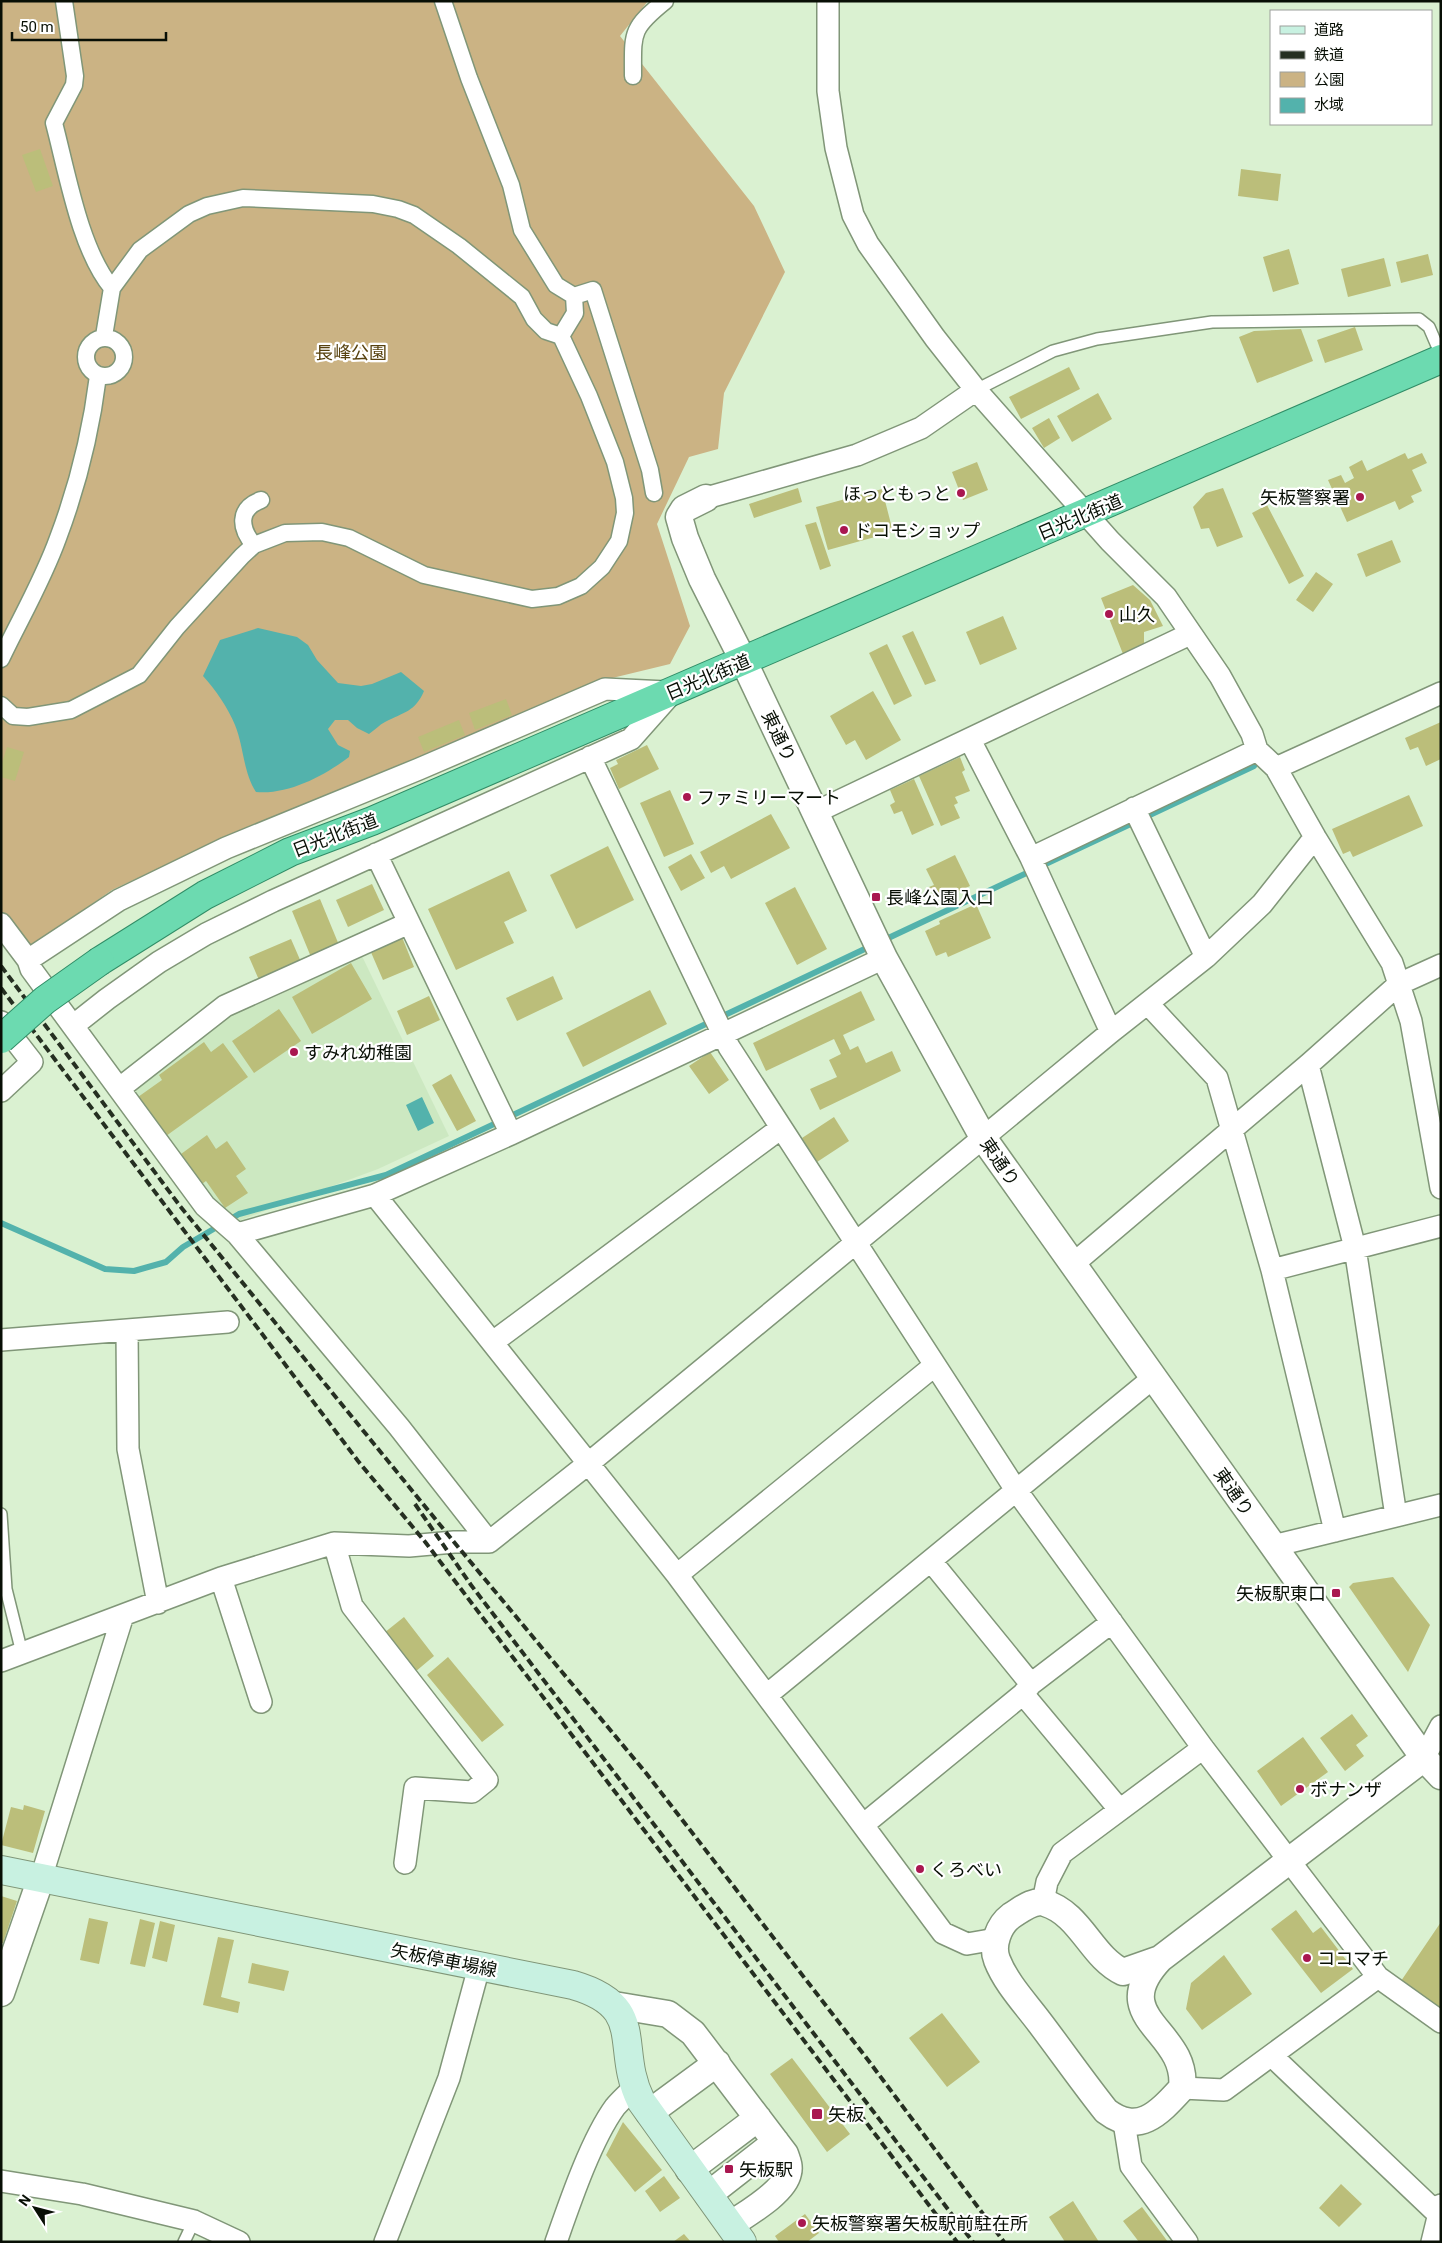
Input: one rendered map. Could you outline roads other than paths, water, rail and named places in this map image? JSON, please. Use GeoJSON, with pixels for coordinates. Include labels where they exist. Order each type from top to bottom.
{"type":"FeatureCollection","features":[{"type":"Feature","properties":{"kind":"highway","name":"日光北街道"},"geometry":{"type":"LineString","coordinates":[[1,1039],[45,1000],[100,961],[205,894],[290,852],[372,822],[1441,359]]}},
{"type":"Feature","properties":{"kind":"main road","name":"矢板停車場線"},"geometry":{"type":"LineString","coordinates":[[1,1870],[573,1985],[602,1996],[614,2005]]}},
{"type":"Feature","properties":{"kind":"main road"},"geometry":{"type":"LineString","coordinates":[[614,2005],[621,2016],[626,2033],[629,2067],[634,2087],[649,2113],[714,2204]]}},
{"type":"Feature","properties":{"kind":"street"},"geometry":{"type":"LineString","coordinates":[[64,1],[75,76],[74,85],[54,123],[91,253],[100,274],[112,288]]}},
{"type":"Feature","properties":{"kind":"street"},"geometry":{"type":"LineString","coordinates":[[443,1],[469,78],[511,185],[522,230],[556,285],[574,296],[576,304],[574,313],[561,336]]}},
{"type":"Feature","properties":{"kind":"street"},"geometry":{"type":"LineString","coordinates":[[633,76],[633,38],[643,19],[665,1]]}},
{"type":"Feature","properties":{"kind":"street"},"geometry":{"type":"LineString","coordinates":[[828,1],[828,91],[836,148],[853,215],[873,252],[935,338],[976,390],[1086,514],[1166,598],[1220,676],[1252,734],[1257,750],[1276,768],[1315,837],[1392,963],[1411,1021],[1441,1188]]}},
{"type":"Feature","properties":{"kind":"street"},"geometry":{"type":"LineString","coordinates":[[1,705],[13,716],[28,717],[71,710],[139,675],[177,627],[254,545],[286,533],[322,532],[349,538],[424,575],[479,589],[532,599],[558,596],[581,586],[602,567],[618,541],[625,512],[624,498],[615,462],[561,336],[546,331],[539,325],[522,297],[459,246],[414,215],[398,209],[373,204],[243,198],[207,206],[178,220],[140,250],[112,288],[104,336]]}},
{"type":"Feature","properties":{"kind":"street"},"geometry":{"type":"LineString","coordinates":[[574,296],[593,290],[650,470],[654,493]]}},
{"type":"Feature","properties":{"kind":"street"},"geometry":{"type":"LineString","coordinates":[[104,336],[118,342],[126,354],[118,370],[107,377],[98,376],[88,368],[86,351],[94,341],[104,336]]}},
{"type":"Feature","properties":{"kind":"street"},"geometry":{"type":"LineString","coordinates":[[1,659],[58,539],[80,474],[90,432],[98,376]]}},
{"type":"Feature","properties":{"kind":"street"},"geometry":{"type":"LineString","coordinates":[[706,498],[857,455],[921,428],[976,390]]}},
{"type":"Feature","properties":{"kind":"street","name":"東通り"},"geometry":{"type":"LineString","coordinates":[[706,498],[684,508],[679,517],[685,538],[702,579],[744,662],[884,958],[984,1139],[1072,1265],[1432,1767]]}},
{"type":"Feature","properties":{"kind":"street"},"geometry":{"type":"LineString","coordinates":[[254,545],[245,534],[243,522],[246,510],[252,503],[261,500]]}},
{"type":"Feature","properties":{"kind":"street"},"geometry":{"type":"LineString","coordinates":[[816,812],[1190,634]]}},
{"type":"Feature","properties":{"kind":"street"},"geometry":{"type":"LineString","coordinates":[[28,960],[119,900],[226,848],[419,769],[605,689],[672,692]]}},
{"type":"Feature","properties":{"kind":"street"},"geometry":{"type":"LineString","coordinates":[[74,1025],[160,962],[206,934],[376,854],[631,739],[672,692]]}},
{"type":"Feature","properties":{"kind":"street"},"geometry":{"type":"LineString","coordinates":[[1276,768],[1441,693]]}},
{"type":"Feature","properties":{"kind":"street"},"geometry":{"type":"LineString","coordinates":[[970,740],[1031,858],[1111,1032]]}},
{"type":"Feature","properties":{"kind":"street"},"geometry":{"type":"LineString","coordinates":[[1031,858],[1257,750]]}},
{"type":"Feature","properties":{"kind":"street"},"geometry":{"type":"LineString","coordinates":[[590,757],[723,1034],[781,1128],[1016,1490],[1203,1748],[1378,1977],[1441,2022]]}},
{"type":"Feature","properties":{"kind":"street"},"geometry":{"type":"LineString","coordinates":[[1134,808],[1206,957]]}},
{"type":"Feature","properties":{"kind":"street"},"geometry":{"type":"LineString","coordinates":[[1,1662],[221,1578],[334,1543],[409,1546],[489,1542],[589,1463],[984,1139],[1111,1032],[1149,1005],[1206,957],[1262,904],[1315,837]]}},
{"type":"Feature","properties":{"kind":"street"},"geometry":{"type":"LineString","coordinates":[[376,854],[511,1134]]}},
{"type":"Feature","properties":{"kind":"street"},"geometry":{"type":"LineString","coordinates":[[120,1088],[225,1006],[409,923]]}},
{"type":"Feature","properties":{"kind":"street"},"geometry":{"type":"LineString","coordinates":[[1,924],[28,960],[31,969],[74,1025],[205,1206],[237,1234],[399,1427],[489,1542]]}},
{"type":"Feature","properties":{"kind":"street"},"geometry":{"type":"LineString","coordinates":[[237,1234],[375,1195],[511,1134],[884,958]]}},
{"type":"Feature","properties":{"kind":"street"},"geometry":{"type":"LineString","coordinates":[[1072,1265],[1308,1065],[1399,984],[1441,965]]}},
{"type":"Feature","properties":{"kind":"street"},"geometry":{"type":"LineString","coordinates":[[1149,1005],[1217,1078],[1272,1270],[1335,1531]]}},
{"type":"Feature","properties":{"kind":"street"},"geometry":{"type":"LineString","coordinates":[[1,1022],[32,1062],[1,1091]]}},
{"type":"Feature","properties":{"kind":"street"},"geometry":{"type":"LineString","coordinates":[[1308,1065],[1355,1248],[1396,1516]]}},
{"type":"Feature","properties":{"kind":"street"},"geometry":{"type":"LineString","coordinates":[[493,1342],[781,1128]]}},
{"type":"Feature","properties":{"kind":"street"},"geometry":{"type":"LineString","coordinates":[[375,1195],[677,1575],[943,1933],[967,1944],[996,1939]]}},
{"type":"Feature","properties":{"kind":"street"},"geometry":{"type":"LineString","coordinates":[[1272,1270],[1441,1226]]}},
{"type":"Feature","properties":{"kind":"street"},"geometry":{"type":"LineString","coordinates":[[1,1340],[228,1322]]}},
{"type":"Feature","properties":{"kind":"street"},"geometry":{"type":"LineString","coordinates":[[127,1330],[128,1448],[158,1603]]}},
{"type":"Feature","properties":{"kind":"street"},"geometry":{"type":"LineString","coordinates":[[677,1575],[934,1366]]}},
{"type":"Feature","properties":{"kind":"street"},"geometry":{"type":"LineString","coordinates":[[766,1695],[1153,1378]]}},
{"type":"Feature","properties":{"kind":"street"},"geometry":{"type":"LineString","coordinates":[[1273,1546],[1441,1506]]}},
{"type":"Feature","properties":{"kind":"street"},"geometry":{"type":"LineString","coordinates":[[334,1543],[352,1606],[488,1780],[472,1792],[415,1788],[405,1863]]}},
{"type":"Feature","properties":{"kind":"street"},"geometry":{"type":"LineString","coordinates":[[931,1561],[1119,1809]]}},
{"type":"Feature","properties":{"kind":"street"},"geometry":{"type":"LineString","coordinates":[[221,1578],[261,1702]]}},
{"type":"Feature","properties":{"kind":"street"},"geometry":{"type":"LineString","coordinates":[[1,1993],[41,1878],[123,1616]]}},
{"type":"Feature","properties":{"kind":"street"},"geometry":{"type":"LineString","coordinates":[[863,1825],[1027,1689],[1112,1622]]}},
{"type":"Feature","properties":{"kind":"street"},"geometry":{"type":"LineString","coordinates":[[1182,2088],[1180,2065],[1143,2010],[1139,1997],[1146,1974],[1160,1960],[1289,1860],[1432,1767],[1441,1726]]}},
{"type":"Feature","properties":{"kind":"street"},"geometry":{"type":"LineString","coordinates":[[1043,1902],[1047,1882],[1062,1853],[1203,1748]]}},
{"type":"Feature","properties":{"kind":"street"},"geometry":{"type":"LineString","coordinates":[[1160,1960],[1124,1972],[1112,1967],[1071,1918],[1062,1910],[1043,1902],[1027,1905],[1004,1922],[996,1939],[996,1958],[1011,1985],[1106,2111],[1124,2122],[1136,2122],[1153,2116],[1182,2088],[1224,2090],[1378,1977]]}},
{"type":"Feature","properties":{"kind":"street"},"geometry":{"type":"LineString","coordinates":[[386,2242],[449,2078],[479,1967]]}},
{"type":"Feature","properties":{"kind":"street"},"geometry":{"type":"LineString","coordinates":[[614,2005],[668,2014],[693,2033],[772,2136],[789,2165],[788,2174],[774,2193],[714,2204]]}},
{"type":"Feature","properties":{"kind":"street"},"geometry":{"type":"LineString","coordinates":[[1272,2056],[1440,2210],[1432,2242]]}},
{"type":"Feature","properties":{"kind":"street"},"geometry":{"type":"LineString","coordinates":[[649,2113],[717,2063]]}},
{"type":"Feature","properties":{"kind":"street"},"geometry":{"type":"LineString","coordinates":[[556,2242],[570,2200],[596,2142],[615,2107],[634,2087]]}},
{"type":"Feature","properties":{"kind":"street"},"geometry":{"type":"LineString","coordinates":[[1124,2122],[1131,2166],[1187,2242]]}},
{"type":"Feature","properties":{"kind":"street"},"geometry":{"type":"LineString","coordinates":[[714,2204],[772,2136]]}},
{"type":"Feature","properties":{"kind":"street"},"geometry":{"type":"LineString","coordinates":[[1,2181],[82,2194],[194,2221],[239,2242]]}},
{"type":"Feature","properties":{"kind":"lane"},"geometry":{"type":"LineString","coordinates":[[976,390],[1053,352],[1097,339],[1212,322],[1419,319],[1429,327],[1441,354]]}},
{"type":"Feature","properties":{"kind":"lane"},"geometry":{"type":"LineString","coordinates":[[1,1514],[6,1588],[22,1653]]}},
{"type":"Feature","properties":{"kind":"lane"},"geometry":{"type":"LineString","coordinates":[[184,2242],[194,2221]]}},
{"type":"Feature","properties":{"kind":"water"},"geometry":{"type":"Polygon","coordinates":[[[258,628],[297,637],[308,645],[317,660],[338,683],[361,686],[372,684],[401,672],[424,691],[413,707],[383,723],[369,734],[357,728],[348,720],[335,720],[328,729],[338,745],[350,751],[349,757],[305,783],[281,790],[256,792],[248,776],[238,733],[232,719],[221,699],[203,676],[220,640],[258,628]]]}},
{"type":"Feature","properties":{"kind":"water"},"geometry":{"type":"Polygon","coordinates":[[[422,1097],[434,1123],[418,1131],[406,1105],[422,1097]]]}},
{"type":"Feature","properties":{"kind":"waterway"},"geometry":{"type":"LineString","coordinates":[[882,941],[1254,766]]}},
{"type":"Feature","properties":{"kind":"waterway"},"geometry":{"type":"LineString","coordinates":[[1,1223],[105,1269],[134,1271],[166,1262],[183,1247],[239,1214],[386,1175],[871,946]]}},
{"type":"Feature","properties":{"kind":"railway"},"geometry":{"type":"LineString","coordinates":[[1,966],[180,1206],[454,1542],[646,1773],[868,2060],[1004,2242]]}},
{"type":"Feature","properties":{"kind":"railway"},"geometry":{"type":"LineString","coordinates":[[1,988],[358,1461],[426,1543],[957,2242]]}},
{"type":"Feature","properties":{"kind":"railway"},"geometry":{"type":"LineString","coordinates":[[415,1504],[471,1585],[973,2242]]}},
{"type":"Feature","properties":{"kind":"place","name":"ほっともっと"},"geometry":{"type":"Point","coordinates":[961,493]}},
{"type":"Feature","properties":{"kind":"place","name":"矢板警察署"},"geometry":{"type":"Point","coordinates":[1360,497]}},
{"type":"Feature","properties":{"kind":"place","name":"ドコモショップ"},"geometry":{"type":"Point","coordinates":[844,530]}},
{"type":"Feature","properties":{"kind":"place","name":"山久"},"geometry":{"type":"Point","coordinates":[1109,614]}},
{"type":"Feature","properties":{"kind":"place","name":"ファミリーマート"},"geometry":{"type":"Point","coordinates":[687,797]}},
{"type":"Feature","properties":{"kind":"place","name":"長峰公園入口"},"geometry":{"type":"Point","coordinates":[876,897]}},
{"type":"Feature","properties":{"kind":"place","name":"すみれ幼稚園"},"geometry":{"type":"Point","coordinates":[294,1052]}},
{"type":"Feature","properties":{"kind":"place","name":"矢板駅東口"},"geometry":{"type":"Point","coordinates":[1336,1593]}},
{"type":"Feature","properties":{"kind":"place","name":"ボナンザ"},"geometry":{"type":"Point","coordinates":[1300,1789]}},
{"type":"Feature","properties":{"kind":"place","name":"くろべい"},"geometry":{"type":"Point","coordinates":[920,1869]}},
{"type":"Feature","properties":{"kind":"place","name":"ココマチ"},"geometry":{"type":"Point","coordinates":[1307,1958]}},
{"type":"Feature","properties":{"kind":"place","name":"矢板"},"geometry":{"type":"Point","coordinates":[817,2114]}},
{"type":"Feature","properties":{"kind":"place","name":"矢板駅"},"geometry":{"type":"Point","coordinates":[729,2169]}},
{"type":"Feature","properties":{"kind":"place","name":"矢板警察署矢板駅前駐在所"},"geometry":{"type":"Point","coordinates":[802,2223]}},
{"type":"Feature","properties":{"kind":"park label","name":"長峰公園"},"geometry":{"type":"Point","coordinates":[351,352]}}]}
